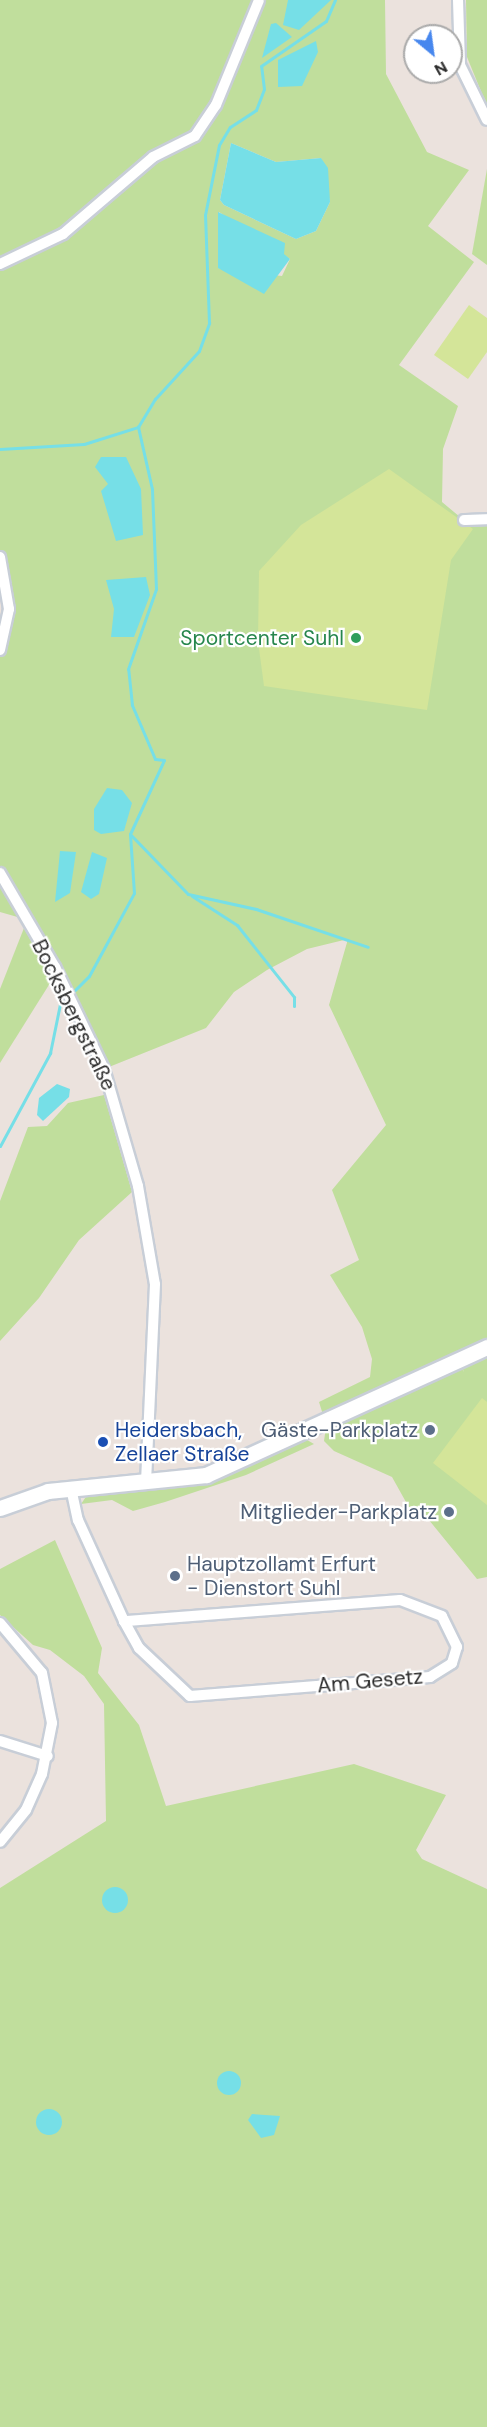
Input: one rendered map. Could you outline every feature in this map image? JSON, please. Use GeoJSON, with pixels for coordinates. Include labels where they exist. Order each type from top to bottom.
{"type":"FeatureCollection","features":[{"type":"Feature","properties":{"kind":"street"},"geometry":{"type":"LineString","coordinates":[[0,264],[63,234],[153,157],[195,135],[216,105],[259,0]]}},
{"type":"Feature","properties":{"kind":"street"},"geometry":{"type":"LineString","coordinates":[[458,0],[460,65],[487,120]]}},
{"type":"Feature","properties":{"kind":"street"},"geometry":{"type":"LineString","coordinates":[[464,519],[487,519]]}},
{"type":"Feature","properties":{"kind":"street"},"geometry":{"type":"LineString","coordinates":[[0,557],[9,609],[0,650]]}},
{"type":"Feature","properties":{"kind":"street","name":"Bocksbergstraße"},"geometry":{"type":"LineString","coordinates":[[0,873],[55,967],[104,1069],[138,1186],[155,1284],[146,1484]]}},
{"type":"Feature","properties":{"kind":"street"},"geometry":{"type":"LineString","coordinates":[[1,1506],[71,1488],[146,1484],[206,1475],[487,1347]]}},
{"type":"Feature","properties":{"kind":"street","name":"Am Gesetz"},"geometry":{"type":"LineString","coordinates":[[71,1488],[78,1520],[124,1621],[139,1648],[190,1696],[430,1677],[452,1663],[457,1647],[442,1616],[400,1600],[124,1621]]}},
{"type":"Feature","properties":{"kind":"street"},"geometry":{"type":"LineString","coordinates":[[0,1623],[42,1673],[52,1723],[48,1756],[26,1810],[0,1842]]}},
{"type":"Feature","properties":{"kind":"street"},"geometry":{"type":"LineString","coordinates":[[0,1741],[48,1756]]}},
{"type":"Feature","properties":{"kind":"green space"},"geometry":{"type":"Polygon","coordinates":[[[0,0],[385,0],[386,74],[427,152],[469,170],[428,226],[474,262],[399,365],[458,406],[443,449],[442,502],[466,522],[487,519],[487,1342],[324,1418],[319,1402],[370,1377],[372,1359],[362,1327],[330,1275],[359,1260],[332,1190],[386,1125],[329,1005],[348,939],[307,949],[267,970],[234,992],[206,1028],[104,1069],[28,920],[0,912],[0,650],[9,609],[0,557],[0,0]],[[231,143],[220,200],[224,205],[296,239],[316,231],[330,202],[321,158],[276,162],[231,143]],[[219,212],[218,268],[282,276],[290,259],[219,212]]]}},
{"type":"Feature","properties":{"kind":"green space"},"geometry":{"type":"Polygon","coordinates":[[[466,0],[487,0],[487,106],[467,57],[466,0]]]}},
{"type":"Feature","properties":{"kind":"green space"},"geometry":{"type":"Polygon","coordinates":[[[487,169],[487,265],[472,254],[487,169]]]}},
{"type":"Feature","properties":{"kind":"green space"},"geometry":{"type":"Polygon","coordinates":[[[469,305],[487,318],[487,352],[468,379],[434,355],[469,305]]]}},
{"type":"Feature","properties":{"kind":"green space"},"geometry":{"type":"Polygon","coordinates":[[[389,469],[473,529],[451,560],[427,710],[264,686],[258,641],[259,571],[301,525],[389,469]]]}},
{"type":"Feature","properties":{"kind":"green space"},"geometry":{"type":"Polygon","coordinates":[[[24,928],[52,980],[0,1063],[0,989],[24,928]]]}},
{"type":"Feature","properties":{"kind":"green space"},"geometry":{"type":"Polygon","coordinates":[[[104,1095],[132,1192],[79,1240],[39,1298],[0,1341],[0,1201],[28,1127],[47,1126],[68,1103],[104,1095]]]}},
{"type":"Feature","properties":{"kind":"green space"},"geometry":{"type":"Polygon","coordinates":[[[487,1347],[487,1577],[477,1579],[420,1509],[411,1511],[392,1477],[334,1451],[324,1441],[326,1427],[460,1366],[464,1372],[459,1361],[487,1347]]]}},
{"type":"Feature","properties":{"kind":"green space"},"geometry":{"type":"Polygon","coordinates":[[[482,1398],[487,1402],[487,1505],[433,1463],[482,1398]]]}},
{"type":"Feature","properties":{"kind":"green space"},"geometry":{"type":"Polygon","coordinates":[[[302,1437],[314,1444],[246,1475],[165,1502],[133,1511],[112,1500],[81,1504],[90,1491],[152,1488],[302,1437]]]}},
{"type":"Feature","properties":{"kind":"green space"},"geometry":{"type":"Polygon","coordinates":[[[55,1540],[102,1648],[98,1673],[139,1725],[166,1806],[354,1764],[446,1795],[416,1850],[422,1859],[487,1889],[487,2427],[0,2427],[0,1888],[106,1821],[104,1704],[84,1676],[50,1650],[33,1645],[0,1615],[0,1569],[55,1540]]]}},
{"type":"Feature","properties":{"kind":"water"},"geometry":{"type":"Polygon","coordinates":[[[288,0],[331,0],[299,30],[283,25],[288,0]]]}},
{"type":"Feature","properties":{"kind":"water"},"geometry":{"type":"Polygon","coordinates":[[[276,23],[292,37],[262,58],[271,24],[276,23]]]}},
{"type":"Feature","properties":{"kind":"water"},"geometry":{"type":"Polygon","coordinates":[[[316,41],[318,52],[302,86],[278,87],[278,60],[316,41]]]}},
{"type":"Feature","properties":{"kind":"water"},"geometry":{"type":"Polygon","coordinates":[[[231,143],[276,162],[321,158],[328,168],[330,202],[316,231],[296,239],[224,205],[220,200],[231,143]]]}},
{"type":"Feature","properties":{"kind":"water"},"geometry":{"type":"Polygon","coordinates":[[[218,212],[285,243],[284,254],[290,259],[264,294],[218,268],[218,212]]]}},
{"type":"Feature","properties":{"kind":"water"},"geometry":{"type":"Polygon","coordinates":[[[101,457],[126,457],[141,489],[143,535],[116,541],[101,491],[108,484],[95,467],[101,457]]]}},
{"type":"Feature","properties":{"kind":"water"},"geometry":{"type":"Polygon","coordinates":[[[146,577],[150,595],[134,637],[111,637],[114,609],[106,580],[146,577]]]}},
{"type":"Feature","properties":{"kind":"water"},"geometry":{"type":"Polygon","coordinates":[[[107,788],[122,790],[132,803],[124,831],[101,834],[94,830],[94,809],[107,788]]]}},
{"type":"Feature","properties":{"kind":"water"},"geometry":{"type":"Polygon","coordinates":[[[60,851],[76,852],[70,893],[55,902],[60,851]]]}},
{"type":"Feature","properties":{"kind":"water"},"geometry":{"type":"Polygon","coordinates":[[[92,852],[107,858],[99,894],[91,899],[81,892],[92,852]]]}},
{"type":"Feature","properties":{"kind":"water"},"geometry":{"type":"Polygon","coordinates":[[[57,1084],[70,1089],[69,1097],[43,1121],[37,1115],[39,1098],[57,1084]]]}},
{"type":"Feature","properties":{"kind":"water"},"geometry":{"type":"Polygon","coordinates":[[[115,1887],[124,1891],[128,1900],[124,1909],[115,1913],[106,1909],[102,1900],[106,1891],[115,1887]]]}},
{"type":"Feature","properties":{"kind":"water"},"geometry":{"type":"Polygon","coordinates":[[[229,2071],[234,2072],[240,2078],[240,2088],[234,2094],[229,2095],[224,2094],[218,2088],[217,2083],[218,2078],[224,2072],[229,2071]]]}},
{"type":"Feature","properties":{"kind":"water"},"geometry":{"type":"Polygon","coordinates":[[[49,2109],[58,2113],[62,2122],[58,2131],[49,2135],[40,2131],[36,2122],[40,2113],[49,2109]]]}},
{"type":"Feature","properties":{"kind":"water"},"geometry":{"type":"Polygon","coordinates":[[[252,2114],[280,2116],[274,2135],[261,2138],[248,2120],[252,2114]]]}},
{"type":"Feature","properties":{"kind":"waterway"},"geometry":{"type":"LineString","coordinates":[[74,991],[89,976],[134,893],[130,834],[164,760],[155,759],[132,705],[128,669],[156,589],[152,489],[138,427],[155,399],[199,351],[209,323],[205,215],[219,145],[230,127],[256,110],[264,89],[261,66],[326,21],[335,0]]}},
{"type":"Feature","properties":{"kind":"waterway"},"geometry":{"type":"LineString","coordinates":[[0,449],[84,444],[138,427]]}},
{"type":"Feature","properties":{"kind":"waterway"},"geometry":{"type":"LineString","coordinates":[[130,834],[188,894],[256,909],[368,947]]}},
{"type":"Feature","properties":{"kind":"waterway"},"geometry":{"type":"LineString","coordinates":[[192,896],[237,925],[294,997],[294,1006]]}},
{"type":"Feature","properties":{"kind":"waterway"},"geometry":{"type":"LineString","coordinates":[[0,1146],[50,1053],[61,999]]}},
{"type":"Feature","properties":{"kind":"place","name":"Sportcenter Suhl"},"geometry":{"type":"Point","coordinates":[356,638]}},
{"type":"Feature","properties":{"kind":"place","name":"Gäste-Parkplatz"},"geometry":{"type":"Point","coordinates":[430,1430]}},
{"type":"Feature","properties":{"kind":"place","name":"Heidersbach, Zellaer Straße"},"geometry":{"type":"Point","coordinates":[103,1442]}},
{"type":"Feature","properties":{"kind":"place","name":"Mitglieder-Parkplatz"},"geometry":{"type":"Point","coordinates":[449,1512]}},
{"type":"Feature","properties":{"kind":"place","name":"Hauptzollamt Erfurt - Dienstort Suhl"},"geometry":{"type":"Point","coordinates":[175,1576]}}]}
